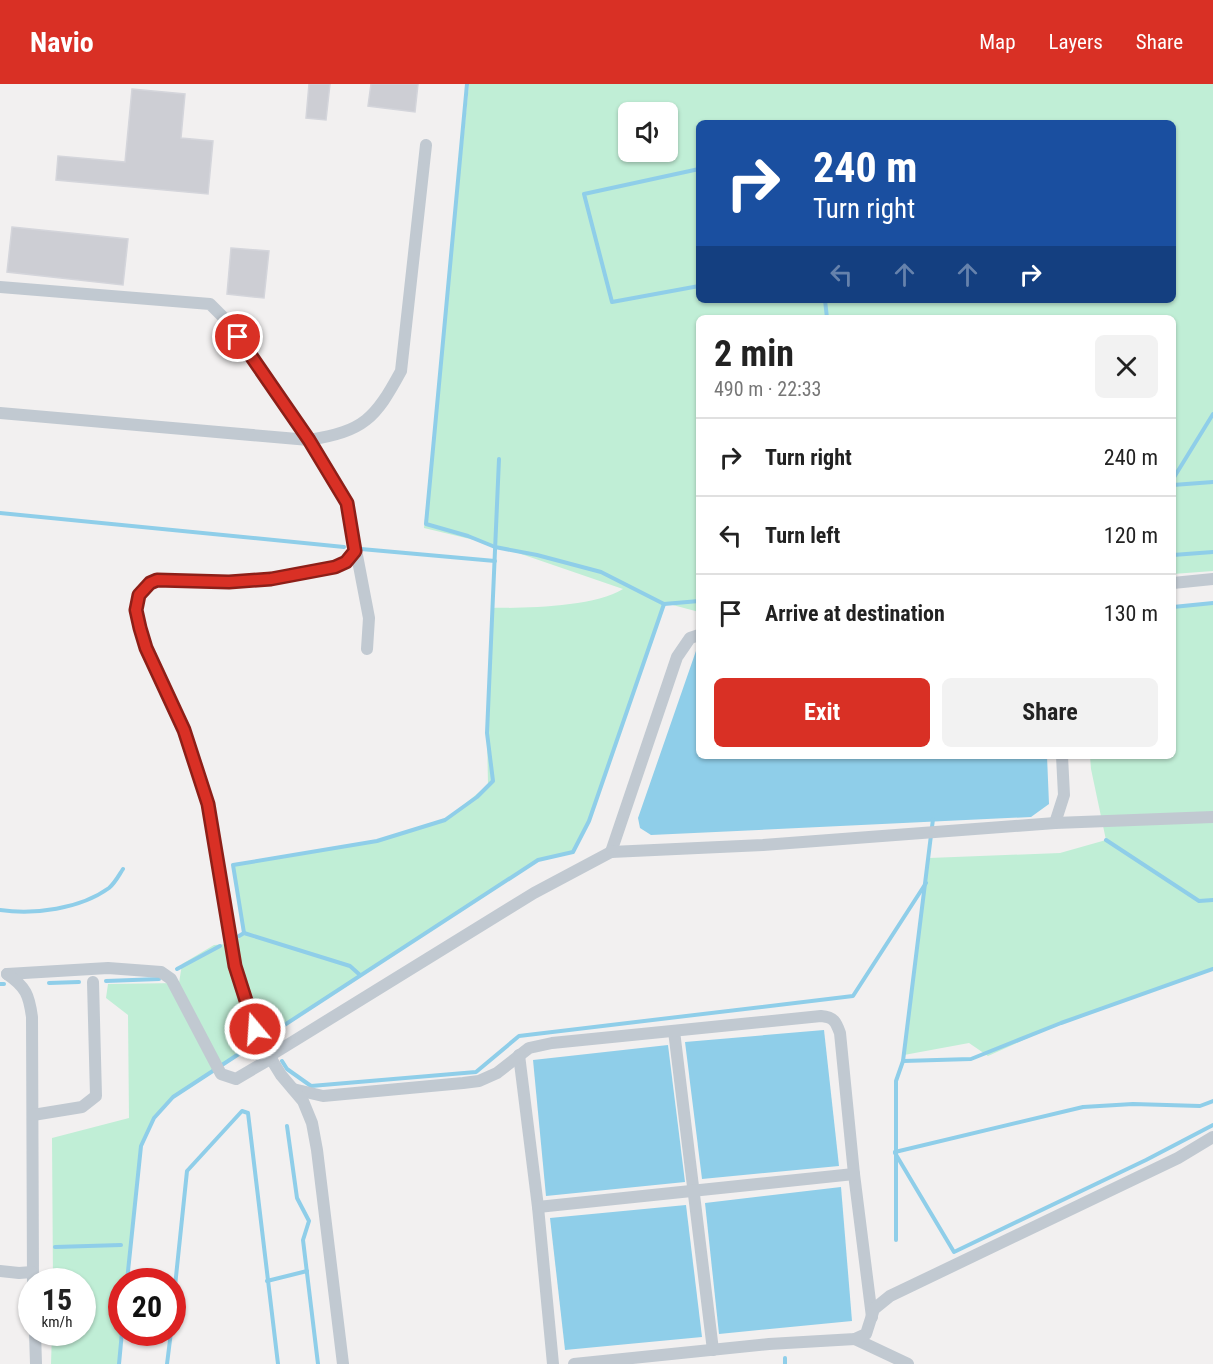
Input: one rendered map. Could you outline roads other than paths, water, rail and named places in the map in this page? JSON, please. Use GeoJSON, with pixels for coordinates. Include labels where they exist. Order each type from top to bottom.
{"type":"FeatureCollection","features":[{"type":"Feature","properties":{"kind":"street"},"geometry":{"type":"LineString","coordinates":[[0,413],[309,440],[339,435],[364,423],[385,401],[401,371],[426,145]]}},
{"type":"Feature","properties":{"kind":"street"},"geometry":{"type":"LineString","coordinates":[[0,287],[210,304],[227,321],[309,440],[347,503],[369,618],[367,649]]}},
{"type":"Feature","properties":{"kind":"street"},"geometry":{"type":"LineString","coordinates":[[343,1364],[312,1124],[303,1101],[269,1058],[255,1029],[235,966],[208,804],[184,730],[146,648],[136,610],[139,595],[150,583],[157,580],[229,582],[271,579],[335,567],[346,562],[355,551]]}},
{"type":"Feature","properties":{"kind":"street"},"geometry":{"type":"LineString","coordinates":[[1176,583],[1213,579]]}},
{"type":"Feature","properties":{"kind":"street"},"geometry":{"type":"LineString","coordinates":[[611,852],[676,657],[690,638],[696,636]]}},
{"type":"Feature","properties":{"kind":"street"},"geometry":{"type":"LineString","coordinates":[[1055,823],[1064,795],[1062,759]]}},
{"type":"Feature","properties":{"kind":"street"},"geometry":{"type":"LineString","coordinates":[[4,974],[108,968],[161,972],[171,979],[221,1074],[236,1079],[534,893],[611,852],[763,845],[1055,823],[1213,817]]}},
{"type":"Feature","properties":{"kind":"street"},"geometry":{"type":"LineString","coordinates":[[4,974],[21,984],[30,999],[32,1017],[33,1268]]}},
{"type":"Feature","properties":{"kind":"street"},"geometry":{"type":"LineString","coordinates":[[33,1115],[82,1107],[96,1096],[93,982]]}},
{"type":"Feature","properties":{"kind":"street"},"geometry":{"type":"LineString","coordinates":[[293,1089],[324,1096],[479,1081],[497,1073],[529,1048],[552,1043],[821,1016],[830,1017],[835,1021],[840,1033],[854,1174],[872,1317]]}},
{"type":"Feature","properties":{"kind":"street"},"geometry":{"type":"LineString","coordinates":[[674,1031],[713,1350]]}},
{"type":"Feature","properties":{"kind":"street"},"geometry":{"type":"LineString","coordinates":[[519,1055],[538,1208],[553,1364]]}},
{"type":"Feature","properties":{"kind":"street"},"geometry":{"type":"LineString","coordinates":[[574,1364],[855,1339],[866,1334],[874,1309],[890,1296],[1178,1158],[1213,1137]]}},
{"type":"Feature","properties":{"kind":"street"},"geometry":{"type":"LineString","coordinates":[[538,1208],[854,1174]]}},
{"type":"Feature","properties":{"kind":"street"},"geometry":{"type":"LineString","coordinates":[[0,1270],[18,1273]]}},
{"type":"Feature","properties":{"kind":"street"},"geometry":{"type":"LineString","coordinates":[[855,1339],[908,1364]]}},
{"type":"Feature","properties":{"kind":"street"},"geometry":{"type":"LineString","coordinates":[[35,1346],[36,1364]]}},
{"type":"Feature","properties":{"kind":"water"},"geometry":{"type":"Polygon","coordinates":[[[696,651],[696,759],[1047,759],[1049,804],[1031,817],[651,835],[640,828],[638,818],[696,651]]]}},
{"type":"Feature","properties":{"kind":"water"},"geometry":{"type":"Polygon","coordinates":[[[824,1030],[839,1166],[702,1179],[685,1042],[824,1030]]]}},
{"type":"Feature","properties":{"kind":"water"},"geometry":{"type":"Polygon","coordinates":[[[668,1045],[685,1182],[546,1196],[533,1060],[668,1045]]]}},
{"type":"Feature","properties":{"kind":"water"},"geometry":{"type":"Polygon","coordinates":[[[841,1187],[852,1321],[719,1334],[705,1203],[841,1187]]]}},
{"type":"Feature","properties":{"kind":"water"},"geometry":{"type":"Polygon","coordinates":[[[686,1205],[702,1337],[565,1350],[550,1218],[686,1205]]]}},
{"type":"Feature","properties":{"kind":"waterway"},"geometry":{"type":"LineString","coordinates":[[467,84],[426,524],[468,536],[495,547],[537,555],[601,572],[664,604],[696,601]]}},
{"type":"Feature","properties":{"kind":"waterway"},"geometry":{"type":"LineString","coordinates":[[696,170],[584,194],[612,302],[696,287]]}},
{"type":"Feature","properties":{"kind":"waterway"},"geometry":{"type":"LineString","coordinates":[[825,303],[827,315]]}},
{"type":"Feature","properties":{"kind":"waterway"},"geometry":{"type":"LineString","coordinates":[[1176,474],[1213,414]]}},
{"type":"Feature","properties":{"kind":"waterway"},"geometry":{"type":"LineString","coordinates":[[244,933],[233,865],[377,841],[445,820],[477,797],[493,781],[487,733],[499,459]]}},
{"type":"Feature","properties":{"kind":"waterway"},"geometry":{"type":"LineString","coordinates":[[1176,485],[1213,482]]}},
{"type":"Feature","properties":{"kind":"waterway"},"geometry":{"type":"LineString","coordinates":[[0,513],[344,547]]}},
{"type":"Feature","properties":{"kind":"waterway"},"geometry":{"type":"LineString","coordinates":[[361,549],[495,561]]}},
{"type":"Feature","properties":{"kind":"waterway"},"geometry":{"type":"LineString","coordinates":[[1176,555],[1213,552]]}},
{"type":"Feature","properties":{"kind":"waterway"},"geometry":{"type":"LineString","coordinates":[[1176,607],[1213,603]]}},
{"type":"Feature","properties":{"kind":"waterway"},"geometry":{"type":"LineString","coordinates":[[266,1037],[538,860],[573,852],[589,821],[664,604]]}},
{"type":"Feature","properties":{"kind":"waterway"},"geometry":{"type":"LineString","coordinates":[[896,1240],[896,1081],[903,1061],[933,819]]}},
{"type":"Feature","properties":{"kind":"waterway"},"geometry":{"type":"LineString","coordinates":[[1106,840],[1199,901],[1213,900]]}},
{"type":"Feature","properties":{"kind":"waterway"},"geometry":{"type":"LineString","coordinates":[[0,910],[27,912],[71,906],[109,888],[123,869]]}},
{"type":"Feature","properties":{"kind":"waterway"},"geometry":{"type":"LineString","coordinates":[[282,1061],[287,1069],[311,1086],[476,1072],[519,1036],[853,996],[926,883]]}},
{"type":"Feature","properties":{"kind":"waterway"},"geometry":{"type":"LineString","coordinates":[[239,936],[244,933],[350,966],[360,975]]}},
{"type":"Feature","properties":{"kind":"waterway"},"geometry":{"type":"LineString","coordinates":[[177,969],[220,946]]}},
{"type":"Feature","properties":{"kind":"waterway"},"geometry":{"type":"LineString","coordinates":[[903,1061],[971,1059],[1061,1023],[1213,969]]}},
{"type":"Feature","properties":{"kind":"waterway"},"geometry":{"type":"LineString","coordinates":[[106,981],[159,979]]}},
{"type":"Feature","properties":{"kind":"waterway"},"geometry":{"type":"LineString","coordinates":[[49,983],[79,982]]}},
{"type":"Feature","properties":{"kind":"waterway"},"geometry":{"type":"LineString","coordinates":[[128,1268],[141,1146],[154,1118],[173,1097],[251,1046]]}},
{"type":"Feature","properties":{"kind":"waterway"},"geometry":{"type":"LineString","coordinates":[[895,1152],[1083,1107],[1133,1104],[1200,1106],[1213,1101]]}},
{"type":"Feature","properties":{"kind":"waterway"},"geometry":{"type":"LineString","coordinates":[[177,1268],[187,1171],[242,1111],[248,1113],[278,1364]]}},
{"type":"Feature","properties":{"kind":"waterway"},"geometry":{"type":"LineString","coordinates":[[895,1153],[954,1252],[1146,1160],[1213,1125]]}},
{"type":"Feature","properties":{"kind":"waterway"},"geometry":{"type":"LineString","coordinates":[[287,1126],[297,1198],[309,1221],[303,1240],[318,1364]]}},
{"type":"Feature","properties":{"kind":"waterway"},"geometry":{"type":"LineString","coordinates":[[55,1247],[121,1245]]}},
{"type":"Feature","properties":{"kind":"waterway"},"geometry":{"type":"LineString","coordinates":[[267,1281],[307,1271]]}},
{"type":"Feature","properties":{"kind":"waterway"},"geometry":{"type":"LineString","coordinates":[[119,1364],[121,1346]]}},
{"type":"Feature","properties":{"kind":"waterway"},"geometry":{"type":"LineString","coordinates":[[167,1364],[169,1346]]}},
{"type":"Feature","properties":{"kind":"waterway"},"geometry":{"type":"LineString","coordinates":[[785,1358],[785,1364]]}}]}
